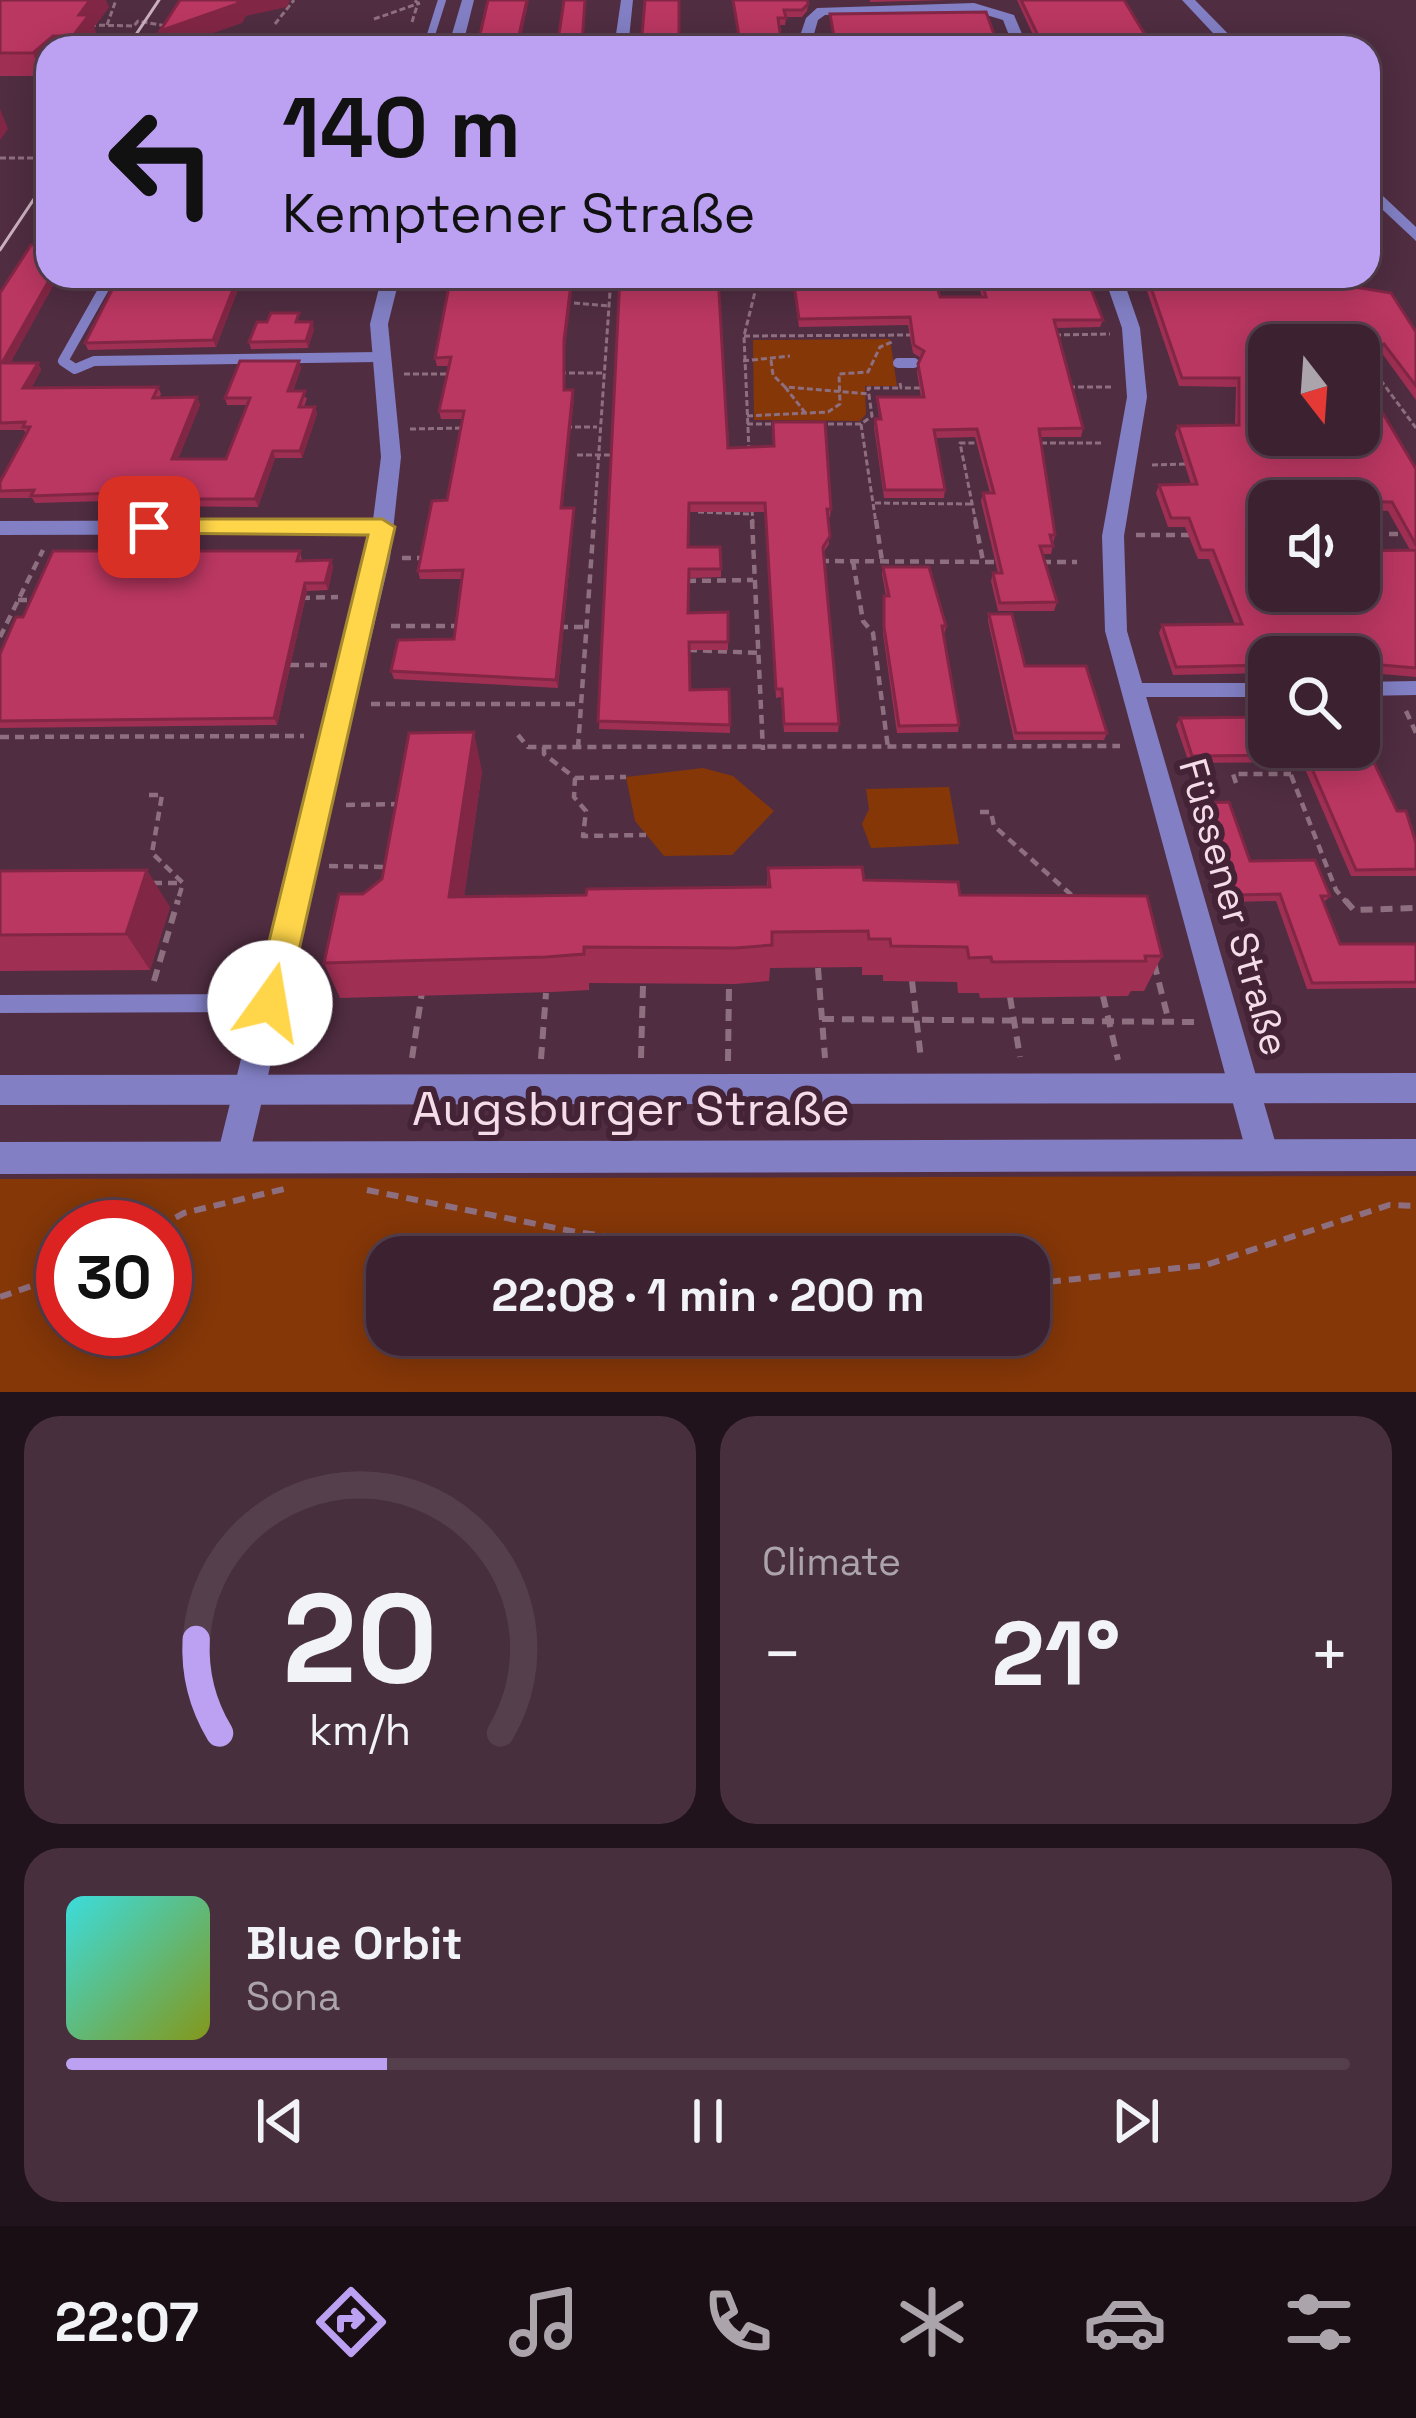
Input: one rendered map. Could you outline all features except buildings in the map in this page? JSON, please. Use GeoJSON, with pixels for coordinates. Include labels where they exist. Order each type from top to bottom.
{"type":"FeatureCollection","features":[{"type":"Feature","properties":{"kind":"street"},"geometry":{"type":"LineString","coordinates":[[622,36],[627,0]]}},
{"type":"Feature","properties":{"kind":"street"},"geometry":{"type":"LineString","coordinates":[[1188,0],[1222,36]]}},
{"type":"Feature","properties":{"kind":"street"},"geometry":{"type":"LineString","coordinates":[[458,36],[466,7]]}},
{"type":"Feature","properties":{"kind":"street"},"geometry":{"type":"LineString","coordinates":[[807,36],[812,18],[822,10],[974,7],[1009,18],[1017,36]]}},
{"type":"Feature","properties":{"kind":"street"},"geometry":{"type":"LineString","coordinates":[[1380,199],[1416,236]]}},
{"type":"Feature","properties":{"kind":"street"},"geometry":{"type":"LineString","coordinates":[[233,1156],[379,558],[391,457],[379,366],[379,324],[388,288]]}},
{"type":"Feature","properties":{"kind":"street","name":"Füssener Straße"},"geometry":{"type":"LineString","coordinates":[[1117,288],[1132,334],[1136,397],[1113,536],[1116,631],[1244,1088]]}},
{"type":"Feature","properties":{"kind":"street"},"geometry":{"type":"LineString","coordinates":[[0,528],[382,527]]}},
{"type":"Feature","properties":{"kind":"street"},"geometry":{"type":"LineString","coordinates":[[1244,1088],[1263,1155]]}},
{"type":"Feature","properties":{"kind":"street","name":"Augsburger Straße"},"geometry":{"type":"LineString","coordinates":[[0,1090],[1416,1088]]}},
{"type":"Feature","properties":{"kind":"street","name":"Augsburger Straße"},"geometry":{"type":"LineString","coordinates":[[0,1158],[1416,1155]]}},
{"type":"Feature","properties":{"kind":"lane"},"geometry":{"type":"LineString","coordinates":[[431,36],[442,0]]}},
{"type":"Feature","properties":{"kind":"lane"},"geometry":{"type":"LineString","coordinates":[[437,13],[466,7]]}},
{"type":"Feature","properties":{"kind":"lane"},"geometry":{"type":"LineString","coordinates":[[104,288],[63,361],[75,369],[94,361],[379,366]]}},
{"type":"Feature","properties":{"kind":"lane"},"geometry":{"type":"LineString","coordinates":[[898,363],[914,363]]}},
{"type":"Feature","properties":{"kind":"lane"},"geometry":{"type":"LineString","coordinates":[[1380,689],[1416,688]]}},
{"type":"Feature","properties":{"kind":"lane"},"geometry":{"type":"LineString","coordinates":[[1133,690],[1248,690]]}},
{"type":"Feature","properties":{"kind":"lane"},"geometry":{"type":"LineString","coordinates":[[0,1004],[270,1003]]}},
{"type":"Feature","properties":{"kind":"path"},"geometry":{"type":"LineString","coordinates":[[107,25],[116,0]]}},
{"type":"Feature","properties":{"kind":"path"},"geometry":{"type":"LineString","coordinates":[[260,25],[275,25],[294,0]]}},
{"type":"Feature","properties":{"kind":"path"},"geometry":{"type":"LineString","coordinates":[[357,23],[418,3]]}},
{"type":"Feature","properties":{"kind":"path"},"geometry":{"type":"LineString","coordinates":[[86,26],[174,25]]}},
{"type":"Feature","properties":{"kind":"path"},"geometry":{"type":"LineString","coordinates":[[0,158],[36,158]]}},
{"type":"Feature","properties":{"kind":"path"},"geometry":{"type":"LineString","coordinates":[[578,748],[611,288]]}},
{"type":"Feature","properties":{"kind":"path"},"geometry":{"type":"LineString","coordinates":[[749,455],[744,336],[757,288]]}},
{"type":"Feature","properties":{"kind":"path"},"geometry":{"type":"LineString","coordinates":[[574,303],[610,305]]}},
{"type":"Feature","properties":{"kind":"path"},"geometry":{"type":"LineString","coordinates":[[744,336],[893,338],[925,334]]}},
{"type":"Feature","properties":{"kind":"path"},"geometry":{"type":"LineString","coordinates":[[1040,334],[1132,334]]}},
{"type":"Feature","properties":{"kind":"path"},"geometry":{"type":"LineString","coordinates":[[893,338],[901,388]]}},
{"type":"Feature","properties":{"kind":"path"},"geometry":{"type":"LineString","coordinates":[[747,420],[828,412],[840,404],[839,374],[868,372],[880,347],[893,338]]}},
{"type":"Feature","properties":{"kind":"path"},"geometry":{"type":"LineString","coordinates":[[743,362],[790,356]]}},
{"type":"Feature","properties":{"kind":"path"},"geometry":{"type":"LineString","coordinates":[[772,360],[773,375],[807,415]]}},
{"type":"Feature","properties":{"kind":"path"},"geometry":{"type":"LineString","coordinates":[[379,366],[474,374]]}},
{"type":"Feature","properties":{"kind":"path"},"geometry":{"type":"LineString","coordinates":[[560,373],[603,373]]}},
{"type":"Feature","properties":{"kind":"path"},"geometry":{"type":"LineString","coordinates":[[1380,383],[1416,428]]}},
{"type":"Feature","properties":{"kind":"path"},"geometry":{"type":"LineString","coordinates":[[784,387],[869,394]]}},
{"type":"Feature","properties":{"kind":"path"},"geometry":{"type":"LineString","coordinates":[[1065,387],[1112,387]]}},
{"type":"Feature","properties":{"kind":"path"},"geometry":{"type":"LineString","coordinates":[[747,420],[861,424],[872,416],[868,388],[924,388]]}},
{"type":"Feature","properties":{"kind":"path"},"geometry":{"type":"LineString","coordinates":[[861,424],[882,561]]}},
{"type":"Feature","properties":{"kind":"path"},"geometry":{"type":"LineString","coordinates":[[553,428],[599,427]]}},
{"type":"Feature","properties":{"kind":"path"},"geometry":{"type":"LineString","coordinates":[[387,431],[483,428]]}},
{"type":"Feature","properties":{"kind":"path"},"geometry":{"type":"LineString","coordinates":[[983,443],[959,443],[983,561]]}},
{"type":"Feature","properties":{"kind":"path"},"geometry":{"type":"LineString","coordinates":[[1030,443],[1101,443]]}},
{"type":"Feature","properties":{"kind":"path"},"geometry":{"type":"LineString","coordinates":[[577,455],[619,455]]}},
{"type":"Feature","properties":{"kind":"path"},"geometry":{"type":"LineString","coordinates":[[1140,465],[1198,464]]}},
{"type":"Feature","properties":{"kind":"path"},"geometry":{"type":"LineString","coordinates":[[751,494],[763,751]]}},
{"type":"Feature","properties":{"kind":"path"},"geometry":{"type":"LineString","coordinates":[[873,503],[971,504]]}},
{"type":"Feature","properties":{"kind":"path"},"geometry":{"type":"LineString","coordinates":[[698,512],[752,514]]}},
{"type":"Feature","properties":{"kind":"path"},"geometry":{"type":"LineString","coordinates":[[592,516],[615,516]]}},
{"type":"Feature","properties":{"kind":"path"},"geometry":{"type":"LineString","coordinates":[[0,637],[54,527]]}},
{"type":"Feature","properties":{"kind":"path"},"geometry":{"type":"LineString","coordinates":[[1380,534],[1416,534]]}},
{"type":"Feature","properties":{"kind":"path"},"geometry":{"type":"LineString","coordinates":[[1113,536],[1201,535]]}},
{"type":"Feature","properties":{"kind":"path"},"geometry":{"type":"LineString","coordinates":[[379,558],[440,557]]}},
{"type":"Feature","properties":{"kind":"path"},"geometry":{"type":"LineString","coordinates":[[814,561],[1007,562]]}},
{"type":"Feature","properties":{"kind":"path"},"geometry":{"type":"LineString","coordinates":[[853,561],[863,621],[874,633],[888,749]]}},
{"type":"Feature","properties":{"kind":"path"},"geometry":{"type":"LineString","coordinates":[[1030,562],[1077,562]]}},
{"type":"Feature","properties":{"kind":"path"},"geometry":{"type":"LineString","coordinates":[[684,578],[756,580]]}},
{"type":"Feature","properties":{"kind":"path"},"geometry":{"type":"LineString","coordinates":[[588,582],[607,581]]}},
{"type":"Feature","properties":{"kind":"path"},"geometry":{"type":"LineString","coordinates":[[288,598],[368,598]]}},
{"type":"Feature","properties":{"kind":"path"},"geometry":{"type":"LineString","coordinates":[[18,600],[41,599]]}},
{"type":"Feature","properties":{"kind":"path"},"geometry":{"type":"LineString","coordinates":[[361,626],[472,626]]}},
{"type":"Feature","properties":{"kind":"path"},"geometry":{"type":"LineString","coordinates":[[539,626],[584,627]]}},
{"type":"Feature","properties":{"kind":"path"},"geometry":{"type":"LineString","coordinates":[[688,650],[760,653]]}},
{"type":"Feature","properties":{"kind":"path"},"geometry":{"type":"LineString","coordinates":[[583,654],[603,654]]}},
{"type":"Feature","properties":{"kind":"path"},"geometry":{"type":"LineString","coordinates":[[272,665],[351,664]]}},
{"type":"Feature","properties":{"kind":"path"},"geometry":{"type":"LineString","coordinates":[[341,704],[580,704]]}},
{"type":"Feature","properties":{"kind":"path"},"geometry":{"type":"LineString","coordinates":[[518,735],[528,747],[544,747],[544,754],[575,778],[626,777]]}},
{"type":"Feature","properties":{"kind":"path"},"geometry":{"type":"LineString","coordinates":[[0,737],[333,736]]}},
{"type":"Feature","properties":{"kind":"path","name":"Füssener Straße"},"geometry":{"type":"LineString","coordinates":[[544,747],[763,751],[1149,747]]}},
{"type":"Feature","properties":{"kind":"path"},"geometry":{"type":"LineString","coordinates":[[1289,768],[1336,890],[1354,910],[1416,908]]}},
{"type":"Feature","properties":{"kind":"path"},"geometry":{"type":"LineString","coordinates":[[1236,783],[1233,774],[1291,773]]}},
{"type":"Feature","properties":{"kind":"path"},"geometry":{"type":"LineString","coordinates":[[575,778],[574,797],[586,811],[584,836],[646,835]]}},
{"type":"Feature","properties":{"kind":"path"},"geometry":{"type":"LineString","coordinates":[[148,795],[163,795],[152,853],[184,883]]}},
{"type":"Feature","properties":{"kind":"path"},"geometry":{"type":"LineString","coordinates":[[317,806],[412,804]]}},
{"type":"Feature","properties":{"kind":"path"},"geometry":{"type":"LineString","coordinates":[[980,812],[991,812],[994,826],[1081,903]]}},
{"type":"Feature","properties":{"kind":"path"},"geometry":{"type":"LineString","coordinates":[[302,866],[402,867]]}},
{"type":"Feature","properties":{"kind":"path"},"geometry":{"type":"LineString","coordinates":[[138,883],[184,883]]}},
{"type":"Feature","properties":{"kind":"path"},"geometry":{"type":"LineString","coordinates":[[120,1004],[156,980],[184,883]]}},
{"type":"Feature","properties":{"kind":"path"},"geometry":{"type":"LineString","coordinates":[[1150,947],[1169,1022]]}},
{"type":"Feature","properties":{"kind":"path"},"geometry":{"type":"LineString","coordinates":[[818,968],[825,1062]]}},
{"type":"Feature","properties":{"kind":"path"},"geometry":{"type":"LineString","coordinates":[[411,1061],[424,975]]}},
{"type":"Feature","properties":{"kind":"path"},"geometry":{"type":"LineString","coordinates":[[912,981],[921,1060]]}},
{"type":"Feature","properties":{"kind":"path"},"geometry":{"type":"LineString","coordinates":[[728,1061],[729,984]]}},
{"type":"Feature","properties":{"kind":"path"},"geometry":{"type":"LineString","coordinates":[[641,1061],[643,986]]}},
{"type":"Feature","properties":{"kind":"path"},"geometry":{"type":"LineString","coordinates":[[541,1063],[546,992]]}},
{"type":"Feature","properties":{"kind":"path"},"geometry":{"type":"LineString","coordinates":[[1102,996],[1118,1060]]}},
{"type":"Feature","properties":{"kind":"path"},"geometry":{"type":"LineString","coordinates":[[1010,998],[1021,1062]]}},
{"type":"Feature","properties":{"kind":"path"},"geometry":{"type":"LineString","coordinates":[[822,1018],[1195,1022]]}},
{"type":"Feature","properties":{"kind":"path"},"geometry":{"type":"LineString","coordinates":[[192,1211],[286,1189]]}},
{"type":"Feature","properties":{"kind":"path"},"geometry":{"type":"LineString","coordinates":[[350,1190],[390,1191],[605,1236]]}},
{"type":"Feature","properties":{"kind":"path"},"geometry":{"type":"LineString","coordinates":[[1050,1282],[1206,1265],[1389,1205],[1416,1206]]}},
{"type":"Feature","properties":{"kind":"path"},"geometry":{"type":"LineString","coordinates":[[0,1297],[36,1284]]}},
{"type":"Feature","properties":{"kind":"shaded area"},"geometry":{"type":"Polygon","coordinates":[[[890,339],[897,386],[865,386],[866,414],[860,421],[754,420],[753,340],[890,339]]]}},
{"type":"Feature","properties":{"kind":"shaded area"},"geometry":{"type":"Polygon","coordinates":[[[703,768],[733,776],[774,811],[732,855],[664,856],[635,821],[626,777],[703,768]]]}},
{"type":"Feature","properties":{"kind":"shaded area"},"geometry":{"type":"Polygon","coordinates":[[[949,787],[959,844],[871,848],[862,824],[869,809],[866,789],[949,787]]]}},
{"type":"Feature","properties":{"kind":"shaded area"},"geometry":{"type":"Polygon","coordinates":[[[1416,1176],[1416,1392],[0,1392],[0,1179],[1416,1176]]]}},
{"type":"Feature","properties":{"kind":"tram line"},"geometry":{"type":"LineString","coordinates":[[135,36],[159,0]]}},
{"type":"Feature","properties":{"kind":"tram line"},"geometry":{"type":"LineString","coordinates":[[0,250],[36,196]]}},
{"type":"Feature","properties":{"kind":"route"},"geometry":{"type":"LineString","coordinates":[[149,527],[382,527],[379,558],[270,1003]]}}]}
